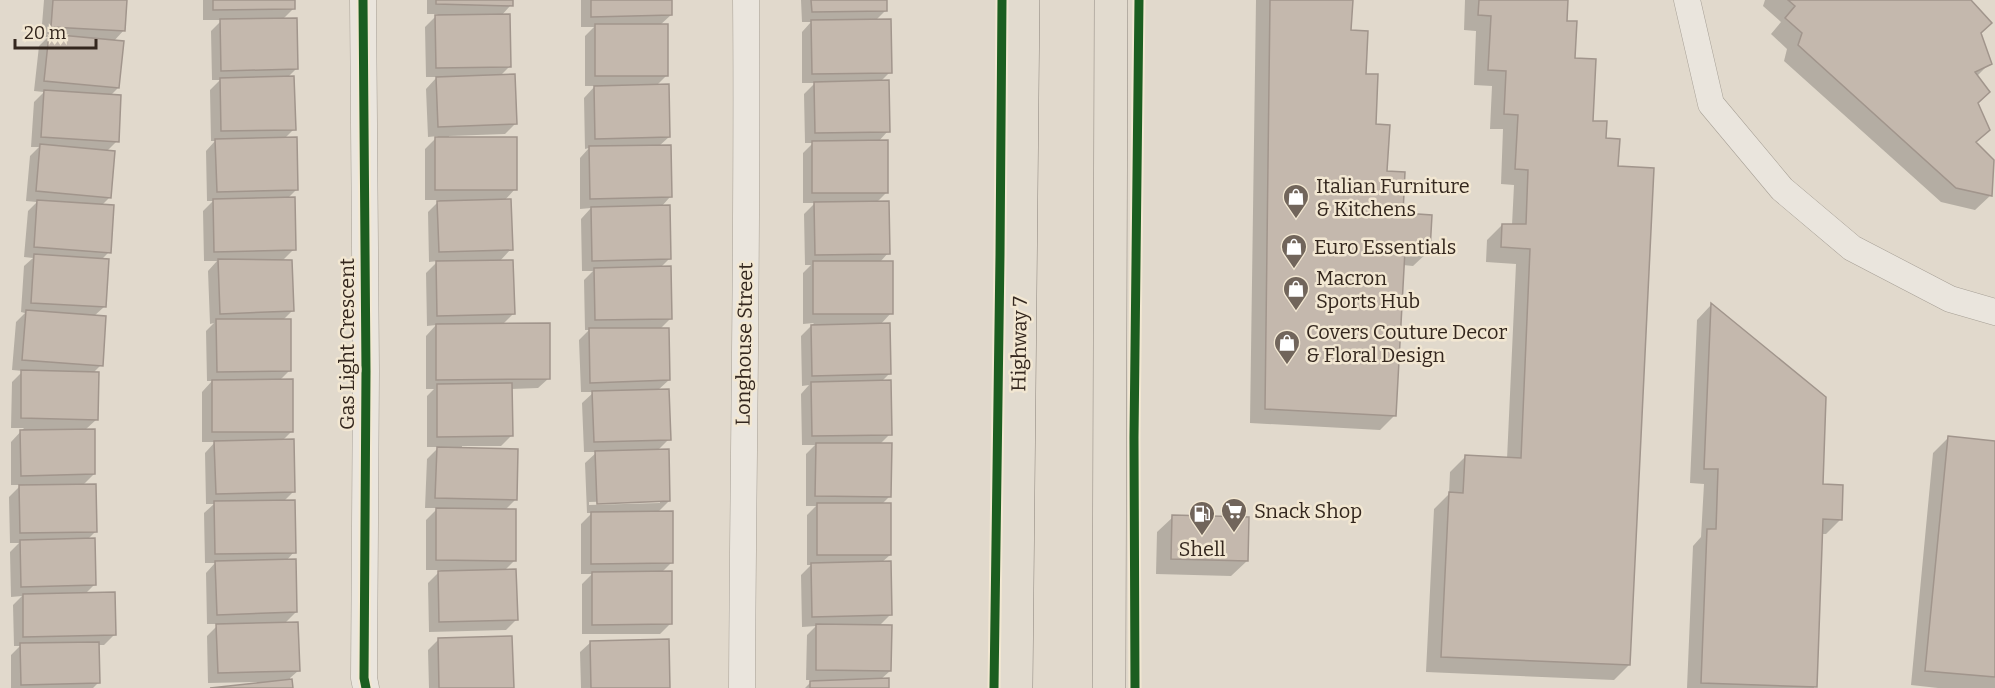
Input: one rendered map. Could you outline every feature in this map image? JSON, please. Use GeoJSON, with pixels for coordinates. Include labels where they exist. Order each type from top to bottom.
{"type":"FeatureCollection","features":[{"type":"Feature","properties":{"kind":"main road","name":"Highway 7"},"geometry":{"type":"LineString","coordinates":[[1016,688],[1023,0]]}},
{"type":"Feature","properties":{"kind":"main road"},"geometry":{"type":"LineString","coordinates":[[1109,688],[1111,0]]}},
{"type":"Feature","properties":{"kind":"street","name":"Gas Light Crescent"},"geometry":{"type":"LineString","coordinates":[[363,0],[366,371],[364,678],[366,688]]}},
{"type":"Feature","properties":{"kind":"street","name":"Longhouse Street"},"geometry":{"type":"LineString","coordinates":[[742,688],[747,142],[746,0]]}},
{"type":"Feature","properties":{"kind":"street"},"geometry":{"type":"LineString","coordinates":[[1687,0],[1711,104],[1782,189],[1852,248],[1950,300],[1995,312]]}},
{"type":"Feature","properties":{"kind":"building"},"geometry":{"type":"Polygon","coordinates":[[[53,0],[127,0],[125,31],[51,27],[53,0]]]}},
{"type":"Feature","properties":{"kind":"building"},"geometry":{"type":"Polygon","coordinates":[[[213,0],[295,0],[295,9],[213,10],[213,0]]]}},
{"type":"Feature","properties":{"kind":"building"},"geometry":{"type":"Polygon","coordinates":[[[436,0],[513,0],[513,6],[436,4],[436,0]]]}},
{"type":"Feature","properties":{"kind":"building"},"geometry":{"type":"Polygon","coordinates":[[[591,0],[672,0],[672,15],[591,17],[591,0]]]}},
{"type":"Feature","properties":{"kind":"building"},"geometry":{"type":"Polygon","coordinates":[[[811,0],[887,0],[887,11],[812,12],[811,0]]]}},
{"type":"Feature","properties":{"kind":"building"},"geometry":{"type":"Polygon","coordinates":[[[1270,0],[1353,0],[1351,30],[1368,31],[1366,74],[1378,74],[1376,124],[1390,125],[1387,171],[1405,172],[1403,213],[1432,215],[1430,251],[1405,250],[1396,416],[1265,409],[1270,0]]]}},
{"type":"Feature","properties":{"kind":"building"},"geometry":{"type":"Polygon","coordinates":[[[1479,0],[1568,0],[1567,21],[1577,21],[1575,58],[1596,59],[1593,121],[1607,121],[1606,138],[1620,139],[1618,166],[1654,168],[1630,665],[1441,657],[1449,492],[1463,493],[1465,455],[1521,458],[1530,249],[1501,247],[1502,224],[1526,224],[1528,170],[1515,169],[1518,115],[1504,114],[1506,71],[1488,70],[1491,16],[1478,15],[1479,0]]]}},
{"type":"Feature","properties":{"kind":"building"},"geometry":{"type":"Polygon","coordinates":[[[1788,0],[1971,0],[1992,23],[1981,33],[1992,64],[1975,72],[1990,92],[1978,103],[1990,130],[1976,142],[1994,160],[1992,196],[1956,188],[1798,45],[1802,33],[1785,18],[1795,6],[1788,0]]]}},
{"type":"Feature","properties":{"kind":"building"},"geometry":{"type":"Polygon","coordinates":[[[510,14],[511,67],[436,68],[435,15],[510,14]]]}},
{"type":"Feature","properties":{"kind":"building"},"geometry":{"type":"Polygon","coordinates":[[[297,18],[298,69],[221,71],[220,19],[297,18]]]}},
{"type":"Feature","properties":{"kind":"building"},"geometry":{"type":"Polygon","coordinates":[[[891,19],[892,73],[812,74],[811,20],[891,19]]]}},
{"type":"Feature","properties":{"kind":"building"},"geometry":{"type":"Polygon","coordinates":[[[595,24],[668,24],[668,76],[595,76],[595,24]]]}},
{"type":"Feature","properties":{"kind":"building"},"geometry":{"type":"Polygon","coordinates":[[[49,34],[124,41],[119,88],[44,81],[49,34]]]}},
{"type":"Feature","properties":{"kind":"building"},"geometry":{"type":"Polygon","coordinates":[[[515,74],[517,124],[438,127],[436,77],[515,74]]]}},
{"type":"Feature","properties":{"kind":"building"},"geometry":{"type":"Polygon","coordinates":[[[294,76],[296,130],[221,131],[220,78],[294,76]]]}},
{"type":"Feature","properties":{"kind":"building"},"geometry":{"type":"Polygon","coordinates":[[[889,80],[890,132],[815,133],[814,82],[889,80]]]}},
{"type":"Feature","properties":{"kind":"building"},"geometry":{"type":"Polygon","coordinates":[[[669,84],[670,137],[595,139],[594,86],[669,84]]]}},
{"type":"Feature","properties":{"kind":"building"},"geometry":{"type":"Polygon","coordinates":[[[44,90],[121,95],[119,142],[41,137],[44,90]]]}},
{"type":"Feature","properties":{"kind":"building"},"geometry":{"type":"Polygon","coordinates":[[[297,137],[298,190],[217,192],[215,139],[297,137]]]}},
{"type":"Feature","properties":{"kind":"building"},"geometry":{"type":"Polygon","coordinates":[[[435,137],[517,137],[517,190],[435,190],[435,137]]]}},
{"type":"Feature","properties":{"kind":"building"},"geometry":{"type":"Polygon","coordinates":[[[888,140],[888,193],[812,193],[812,141],[888,140]]]}},
{"type":"Feature","properties":{"kind":"building"},"geometry":{"type":"Polygon","coordinates":[[[40,144],[115,151],[111,198],[36,191],[40,144]]]}},
{"type":"Feature","properties":{"kind":"building"},"geometry":{"type":"Polygon","coordinates":[[[671,145],[672,197],[590,199],[589,146],[671,145]]]}},
{"type":"Feature","properties":{"kind":"building"},"geometry":{"type":"Polygon","coordinates":[[[295,197],[296,250],[214,252],[213,199],[295,197]]]}},
{"type":"Feature","properties":{"kind":"building"},"geometry":{"type":"Polygon","coordinates":[[[511,199],[513,250],[439,252],[437,201],[511,199]]]}},
{"type":"Feature","properties":{"kind":"building"},"geometry":{"type":"Polygon","coordinates":[[[37,200],[114,205],[111,253],[34,247],[37,200]]]}},
{"type":"Feature","properties":{"kind":"building"},"geometry":{"type":"Polygon","coordinates":[[[889,201],[890,254],[815,255],[814,202],[889,201]]]}},
{"type":"Feature","properties":{"kind":"building"},"geometry":{"type":"Polygon","coordinates":[[[670,205],[671,259],[592,261],[591,207],[670,205]]]}},
{"type":"Feature","properties":{"kind":"building"},"geometry":{"type":"Polygon","coordinates":[[[34,254],[109,259],[106,307],[31,303],[34,254]]]}},
{"type":"Feature","properties":{"kind":"building"},"geometry":{"type":"Polygon","coordinates":[[[218,259],[292,260],[294,311],[220,314],[218,259]]]}},
{"type":"Feature","properties":{"kind":"building"},"geometry":{"type":"Polygon","coordinates":[[[513,260],[515,314],[437,316],[436,261],[513,260]]]}},
{"type":"Feature","properties":{"kind":"building"},"geometry":{"type":"Polygon","coordinates":[[[813,261],[893,261],[893,314],[813,314],[813,261]]]}},
{"type":"Feature","properties":{"kind":"building"},"geometry":{"type":"Polygon","coordinates":[[[671,266],[672,319],[595,320],[594,268],[671,266]]]}},
{"type":"Feature","properties":{"kind":"building"},"geometry":{"type":"Polygon","coordinates":[[[1711,303],[1826,397],[1823,484],[1843,485],[1842,520],[1823,519],[1817,687],[1701,683],[1707,529],[1716,529],[1718,469],[1704,469],[1711,303]]]}},
{"type":"Feature","properties":{"kind":"building"},"geometry":{"type":"Polygon","coordinates":[[[26,310],[106,316],[103,366],[22,360],[26,310]]]}},
{"type":"Feature","properties":{"kind":"building"},"geometry":{"type":"Polygon","coordinates":[[[216,319],[291,319],[291,371],[217,372],[216,319]]]}},
{"type":"Feature","properties":{"kind":"building"},"geometry":{"type":"Polygon","coordinates":[[[550,323],[550,379],[436,380],[436,324],[550,323]]]}},
{"type":"Feature","properties":{"kind":"building"},"geometry":{"type":"Polygon","coordinates":[[[890,323],[891,374],[812,376],[811,325],[890,323]]]}},
{"type":"Feature","properties":{"kind":"building"},"geometry":{"type":"Polygon","coordinates":[[[589,328],[669,328],[670,380],[590,383],[589,328]]]}},
{"type":"Feature","properties":{"kind":"building"},"geometry":{"type":"Polygon","coordinates":[[[21,370],[99,372],[98,420],[21,418],[21,370]]]}},
{"type":"Feature","properties":{"kind":"building"},"geometry":{"type":"Polygon","coordinates":[[[293,379],[293,432],[212,432],[212,380],[293,379]]]}},
{"type":"Feature","properties":{"kind":"building"},"geometry":{"type":"Polygon","coordinates":[[[891,380],[892,435],[812,436],[811,382],[891,380]]]}},
{"type":"Feature","properties":{"kind":"building"},"geometry":{"type":"Polygon","coordinates":[[[512,383],[513,436],[437,437],[437,384],[512,383]]]}},
{"type":"Feature","properties":{"kind":"building"},"geometry":{"type":"Polygon","coordinates":[[[669,389],[671,440],[594,442],[592,391],[669,389]]]}},
{"type":"Feature","properties":{"kind":"building"},"geometry":{"type":"Polygon","coordinates":[[[95,429],[95,474],[21,476],[20,430],[95,429]]]}},
{"type":"Feature","properties":{"kind":"building"},"geometry":{"type":"Polygon","coordinates":[[[1948,436],[1995,441],[1995,677],[1925,671],[1948,436]]]}},
{"type":"Feature","properties":{"kind":"building"},"geometry":{"type":"Polygon","coordinates":[[[294,439],[295,492],[216,494],[214,441],[294,439]]]}},
{"type":"Feature","properties":{"kind":"building"},"geometry":{"type":"Polygon","coordinates":[[[816,443],[892,443],[891,497],[815,496],[816,443]]]}},
{"type":"Feature","properties":{"kind":"building"},"geometry":{"type":"Polygon","coordinates":[[[437,447],[518,449],[517,500],[435,498],[437,447]]]}},
{"type":"Feature","properties":{"kind":"building"},"geometry":{"type":"Polygon","coordinates":[[[669,449],[670,501],[597,504],[595,451],[669,449]]]}},
{"type":"Feature","properties":{"kind":"building"},"geometry":{"type":"Polygon","coordinates":[[[96,484],[97,532],[20,533],[19,485],[96,484]]]}},
{"type":"Feature","properties":{"kind":"building"},"geometry":{"type":"Polygon","coordinates":[[[295,500],[296,553],[215,554],[214,501],[295,500]]]}},
{"type":"Feature","properties":{"kind":"building"},"geometry":{"type":"Polygon","coordinates":[[[817,503],[891,503],[891,555],[817,555],[817,503]]]}},
{"type":"Feature","properties":{"kind":"building"},"geometry":{"type":"Polygon","coordinates":[[[436,508],[516,509],[516,561],[436,560],[436,508]]]}},
{"type":"Feature","properties":{"kind":"building"},"geometry":{"type":"Polygon","coordinates":[[[673,511],[673,563],[591,564],[591,512],[673,511]]]}},
{"type":"Feature","properties":{"kind":"building"},"geometry":{"type":"Polygon","coordinates":[[[1172,515],[1249,517],[1248,561],[1171,559],[1172,515]]]}},
{"type":"Feature","properties":{"kind":"building"},"geometry":{"type":"Polygon","coordinates":[[[95,538],[96,585],[21,587],[20,540],[95,538]]]}},
{"type":"Feature","properties":{"kind":"building"},"geometry":{"type":"Polygon","coordinates":[[[296,559],[297,612],[217,615],[215,561],[296,559]]]}},
{"type":"Feature","properties":{"kind":"building"},"geometry":{"type":"Polygon","coordinates":[[[891,561],[892,615],[812,617],[811,563],[891,561]]]}},
{"type":"Feature","properties":{"kind":"building"},"geometry":{"type":"Polygon","coordinates":[[[516,569],[518,620],[439,622],[438,571],[516,569]]]}},
{"type":"Feature","properties":{"kind":"building"},"geometry":{"type":"Polygon","coordinates":[[[672,571],[672,624],[592,625],[592,572],[672,571]]]}},
{"type":"Feature","properties":{"kind":"building"},"geometry":{"type":"Polygon","coordinates":[[[115,592],[116,635],[23,637],[23,594],[115,592]]]}},
{"type":"Feature","properties":{"kind":"building"},"geometry":{"type":"Polygon","coordinates":[[[298,622],[300,671],[218,673],[216,624],[298,622]]]}},
{"type":"Feature","properties":{"kind":"building"},"geometry":{"type":"Polygon","coordinates":[[[816,624],[892,625],[891,671],[816,670],[816,624]]]}},
{"type":"Feature","properties":{"kind":"building"},"geometry":{"type":"Polygon","coordinates":[[[512,636],[514,688],[439,688],[438,638],[512,636]]]}},
{"type":"Feature","properties":{"kind":"building"},"geometry":{"type":"Polygon","coordinates":[[[669,639],[670,688],[591,688],[590,641],[669,639]]]}},
{"type":"Feature","properties":{"kind":"building"},"geometry":{"type":"Polygon","coordinates":[[[99,642],[100,683],[21,685],[20,643],[99,642]]]}},
{"type":"Feature","properties":{"kind":"building"},"geometry":{"type":"Polygon","coordinates":[[[889,678],[889,688],[810,688],[810,681],[889,678]]]}},
{"type":"Feature","properties":{"kind":"building"},"geometry":{"type":"Polygon","coordinates":[[[292,679],[293,688],[210,688],[292,679]]]}},
{"type":"Feature","properties":{"kind":"cycle path"},"geometry":{"type":"LineString","coordinates":[[363,0],[366,371],[364,678],[366,688]]}},
{"type":"Feature","properties":{"kind":"cycle path"},"geometry":{"type":"LineString","coordinates":[[994,688],[1002,0]]}},
{"type":"Feature","properties":{"kind":"cycle path"},"geometry":{"type":"LineString","coordinates":[[1135,688],[1134,437],[1139,0]]}},
{"type":"Feature","properties":{"kind":"place","name":"Italian Furniture & Kitchens"},"geometry":{"type":"Point","coordinates":[1296,220]}},
{"type":"Feature","properties":{"kind":"place","name":"Euro Essentials"},"geometry":{"type":"Point","coordinates":[1294,270]}},
{"type":"Feature","properties":{"kind":"place","name":"Macron Sports Hub"},"geometry":{"type":"Point","coordinates":[1296,312]}},
{"type":"Feature","properties":{"kind":"place","name":"Covers Couture Decor & Floral Design"},"geometry":{"type":"Point","coordinates":[1287,366]}},
{"type":"Feature","properties":{"kind":"place","name":"Snack Shop"},"geometry":{"type":"Point","coordinates":[1234,534]}},
{"type":"Feature","properties":{"kind":"place","name":"Shell"},"geometry":{"type":"Point","coordinates":[1202,537]}}]}
